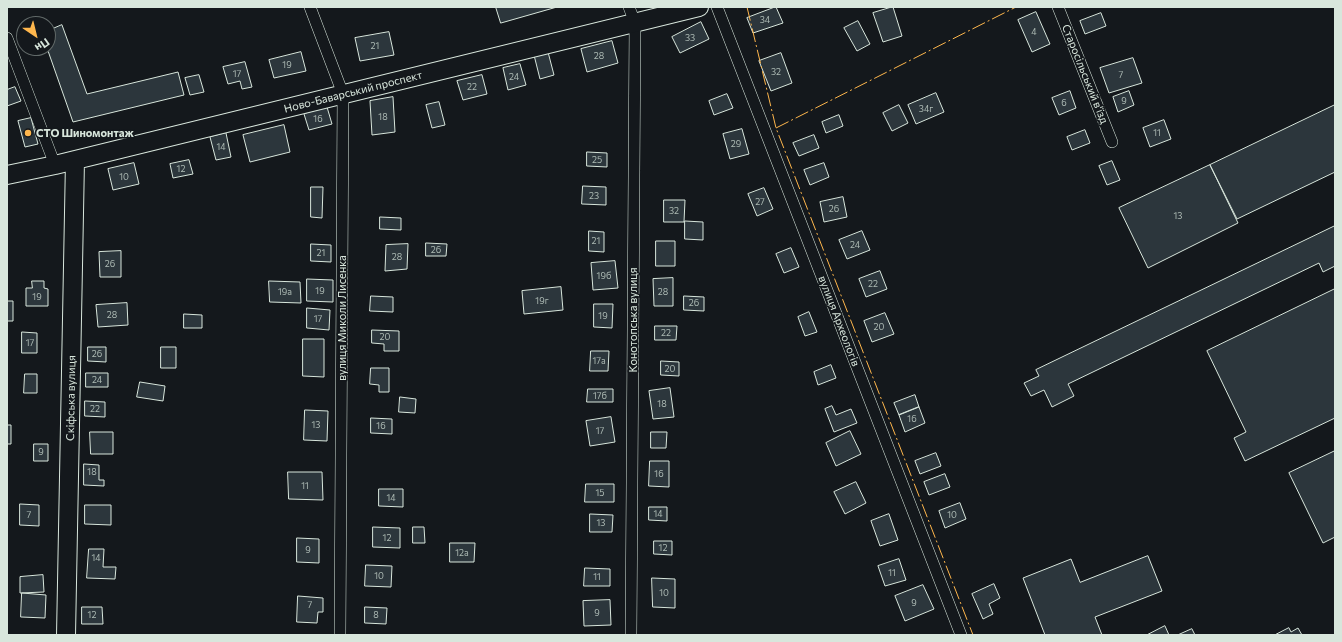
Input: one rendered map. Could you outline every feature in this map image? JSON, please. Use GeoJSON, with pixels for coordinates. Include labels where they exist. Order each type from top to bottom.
{"type":"FeatureCollection","features":[{"type":"Feature","properties":{"kind":"main road","name":"Ново-Баварський проспект"},"geometry":{"type":"LineString","coordinates":[[7,175],[55,165],[343,94],[632,15],[700,7]]}},
{"type":"Feature","properties":{"kind":"main road","name":"Скіфська вулиця"},"geometry":{"type":"LineString","coordinates":[[66,635],[75,160]]}},
{"type":"Feature","properties":{"kind":"street","name":"вулиця Миколи Лисенка"},"geometry":{"type":"LineString","coordinates":[[310,7],[343,94],[340,635]]}},
{"type":"Feature","properties":{"kind":"street","name":"вулиця Археологів"},"geometry":{"type":"LineString","coordinates":[[717,7],[960,635]]}},
{"type":"Feature","properties":{"kind":"street","name":"Старосільський в'їзд"},"geometry":{"type":"LineString","coordinates":[[1058,7],[1112,142]]}},
{"type":"Feature","properties":{"kind":"street","name":"Конотопська вулиця"},"geometry":{"type":"LineString","coordinates":[[630,635],[632,15]]}},
{"type":"Feature","properties":{"kind":"street"},"geometry":{"type":"LineString","coordinates":[[7,38],[55,165]]}},
{"type":"Feature","properties":{"kind":"building"},"geometry":{"type":"Polygon","coordinates":[[[496,7],[557,7],[501,23],[496,7]]]}},
{"type":"Feature","properties":{"kind":"building"},"geometry":{"type":"Polygon","coordinates":[[[776,7],[783,23],[753,33],[747,18],[776,7]]]}},
{"type":"Feature","properties":{"kind":"building"},"geometry":{"type":"Polygon","coordinates":[[[893,7],[902,36],[883,42],[873,13],[893,7]]]}},
{"type":"Feature","properties":{"kind":"building"},"geometry":{"type":"Polygon","coordinates":[[[1036,12],[1050,44],[1032,52],[1018,20],[1036,12]]]}},
{"type":"Feature","properties":{"kind":"building"},"geometry":{"type":"Polygon","coordinates":[[[1101,13],[1106,26],[1085,34],[1080,21],[1101,13]]]}},
{"type":"Feature","properties":{"kind":"building"},"geometry":{"type":"Polygon","coordinates":[[[858,21],[870,44],[857,51],[844,28],[858,21]]]}},
{"type":"Feature","properties":{"kind":"building"},"geometry":{"type":"Polygon","coordinates":[[[701,22],[709,39],[680,53],[672,37],[701,22]]]}},
{"type":"Feature","properties":{"kind":"building"},"geometry":{"type":"Polygon","coordinates":[[[62,25],[87,94],[178,72],[184,95],[73,122],[50,56],[56,56],[56,28],[62,25]]]}},
{"type":"Feature","properties":{"kind":"building"},"geometry":{"type":"Polygon","coordinates":[[[389,32],[394,55],[360,61],[355,38],[389,32]]]}},
{"type":"Feature","properties":{"kind":"building"},"geometry":{"type":"Polygon","coordinates":[[[612,41],[618,63],[587,72],[581,49],[612,41]]]}},
{"type":"Feature","properties":{"kind":"building"},"geometry":{"type":"Polygon","coordinates":[[[301,52],[306,71],[274,78],[269,60],[301,52]]]}},
{"type":"Feature","properties":{"kind":"building"},"geometry":{"type":"Polygon","coordinates":[[[548,52],[554,75],[540,79],[534,55],[548,52]]]}},
{"type":"Feature","properties":{"kind":"building"},"geometry":{"type":"Polygon","coordinates":[[[781,53],[792,83],[771,91],[759,61],[781,53]]]}},
{"type":"Feature","properties":{"kind":"building"},"geometry":{"type":"Polygon","coordinates":[[[1133,58],[1142,83],[1109,93],[1100,68],[1133,58]]]}},
{"type":"Feature","properties":{"kind":"building"},"geometry":{"type":"Polygon","coordinates":[[[245,62],[252,87],[242,89],[240,81],[228,84],[223,67],[245,62]]]}},
{"type":"Feature","properties":{"kind":"building"},"geometry":{"type":"Polygon","coordinates":[[[520,64],[526,85],[508,90],[503,68],[520,64]]]}},
{"type":"Feature","properties":{"kind":"building"},"geometry":{"type":"Polygon","coordinates":[[[199,75],[204,92],[190,95],[185,78],[199,75]]]}},
{"type":"Feature","properties":{"kind":"building"},"geometry":{"type":"Polygon","coordinates":[[[482,75],[487,94],[463,100],[457,81],[482,75]]]}},
{"type":"Feature","properties":{"kind":"building"},"geometry":{"type":"Polygon","coordinates":[[[15,87],[21,101],[7,106],[7,90],[15,87]]]}},
{"type":"Feature","properties":{"kind":"building"},"geometry":{"type":"Polygon","coordinates":[[[1070,91],[1076,108],[1059,115],[1052,98],[1070,91]]]}},
{"type":"Feature","properties":{"kind":"building"},"geometry":{"type":"Polygon","coordinates":[[[1129,91],[1134,105],[1118,112],[1113,97],[1129,91]]]}},
{"type":"Feature","properties":{"kind":"building"},"geometry":{"type":"Polygon","coordinates":[[[936,93],[944,112],[916,124],[908,105],[936,93]]]}},
{"type":"Feature","properties":{"kind":"building"},"geometry":{"type":"Polygon","coordinates":[[[727,94],[733,108],[714,115],[709,101],[727,94]]]}},
{"type":"Feature","properties":{"kind":"building"},"geometry":{"type":"Polygon","coordinates":[[[393,97],[395,132],[372,135],[370,101],[393,97]]]}},
{"type":"Feature","properties":{"kind":"building"},"geometry":{"type":"Polygon","coordinates":[[[439,102],[445,125],[432,128],[426,105],[439,102]]]}},
{"type":"Feature","properties":{"kind":"building"},"geometry":{"type":"Polygon","coordinates":[[[899,105],[908,123],[892,131],[883,113],[899,105]]]}},
{"type":"Feature","properties":{"kind":"building"},"geometry":{"type":"Polygon","coordinates":[[[1335,105],[1335,172],[1237,219],[1210,165],[1335,105]]]}},
{"type":"Feature","properties":{"kind":"building"},"geometry":{"type":"Polygon","coordinates":[[[327,107],[332,124],[309,130],[304,114],[327,107]]]}},
{"type":"Feature","properties":{"kind":"building"},"geometry":{"type":"Polygon","coordinates":[[[839,115],[843,126],[826,133],[822,122],[839,115]]]}},
{"type":"Feature","properties":{"kind":"building","name":"СТО Шиномонтаж"},"geometry":{"type":"Polygon","coordinates":[[[31,118],[38,144],[25,147],[18,121],[31,118]]]}},
{"type":"Feature","properties":{"kind":"building"},"geometry":{"type":"Polygon","coordinates":[[[1164,120],[1171,139],[1150,147],[1143,128],[1164,120]]]}},
{"type":"Feature","properties":{"kind":"building"},"geometry":{"type":"Polygon","coordinates":[[[284,125],[290,152],[250,162],[243,135],[284,125]]]}},
{"type":"Feature","properties":{"kind":"building"},"geometry":{"type":"Polygon","coordinates":[[[742,129],[749,154],[730,159],[723,134],[742,129]]]}},
{"type":"Feature","properties":{"kind":"building"},"geometry":{"type":"Polygon","coordinates":[[[1085,130],[1090,143],[1072,150],[1067,137],[1085,130]]]}},
{"type":"Feature","properties":{"kind":"building"},"geometry":{"type":"Polygon","coordinates":[[[226,133],[231,157],[216,160],[210,137],[226,133]]]}},
{"type":"Feature","properties":{"kind":"building"},"geometry":{"type":"Polygon","coordinates":[[[814,135],[819,148],[799,156],[793,143],[814,135]]]}},
{"type":"Feature","properties":{"kind":"building"},"geometry":{"type":"Polygon","coordinates":[[[587,152],[607,153],[607,167],[587,166],[587,152]]]}},
{"type":"Feature","properties":{"kind":"building"},"geometry":{"type":"Polygon","coordinates":[[[189,160],[193,174],[173,178],[170,164],[189,160]]]}},
{"type":"Feature","properties":{"kind":"building"},"geometry":{"type":"Polygon","coordinates":[[[1112,161],[1120,180],[1107,185],[1099,166],[1112,161]]]}},
{"type":"Feature","properties":{"kind":"building"},"geometry":{"type":"Polygon","coordinates":[[[134,163],[139,184],[113,190],[108,169],[134,163]]]}},
{"type":"Feature","properties":{"kind":"building"},"geometry":{"type":"Polygon","coordinates":[[[824,163],[829,177],[810,185],[804,170],[824,163]]]}},
{"type":"Feature","properties":{"kind":"building"},"geometry":{"type":"Polygon","coordinates":[[[1210,165],[1238,223],[1148,268],[1119,208],[1210,165]]]}},
{"type":"Feature","properties":{"kind":"building"},"geometry":{"type":"Polygon","coordinates":[[[583,186],[606,187],[606,205],[582,204],[583,186]]]}},
{"type":"Feature","properties":{"kind":"building"},"geometry":{"type":"Polygon","coordinates":[[[311,187],[323,187],[322,218],[311,217],[311,187]]]}},
{"type":"Feature","properties":{"kind":"building"},"geometry":{"type":"Polygon","coordinates":[[[764,188],[773,209],[757,216],[748,194],[764,188]]]}},
{"type":"Feature","properties":{"kind":"building"},"geometry":{"type":"Polygon","coordinates":[[[843,197],[847,217],[824,222],[820,202],[843,197]]]}},
{"type":"Feature","properties":{"kind":"building"},"geometry":{"type":"Polygon","coordinates":[[[664,200],[685,200],[684,222],[664,222],[664,200]]]}},
{"type":"Feature","properties":{"kind":"building"},"geometry":{"type":"Polygon","coordinates":[[[380,217],[401,218],[401,230],[380,229],[380,217]]]}},
{"type":"Feature","properties":{"kind":"building"},"geometry":{"type":"Polygon","coordinates":[[[685,221],[703,222],[703,240],[685,239],[685,221]]]}},
{"type":"Feature","properties":{"kind":"building"},"geometry":{"type":"Polygon","coordinates":[[[1335,226],[1335,266],[1323,272],[1319,263],[1068,384],[1074,396],[1052,407],[1044,390],[1031,396],[1024,383],[1039,376],[1036,370],[1335,226]]]}},
{"type":"Feature","properties":{"kind":"building"},"geometry":{"type":"Polygon","coordinates":[[[589,231],[604,232],[604,252],[589,251],[589,231]]]}},
{"type":"Feature","properties":{"kind":"building"},"geometry":{"type":"Polygon","coordinates":[[[862,231],[870,250],[847,259],[839,240],[862,231]]]}},
{"type":"Feature","properties":{"kind":"building"},"geometry":{"type":"Polygon","coordinates":[[[656,241],[675,241],[675,266],[656,266],[656,241]]]}},
{"type":"Feature","properties":{"kind":"building"},"geometry":{"type":"Polygon","coordinates":[[[426,243],[447,244],[446,256],[426,256],[426,243]]]}},
{"type":"Feature","properties":{"kind":"building"},"geometry":{"type":"Polygon","coordinates":[[[311,244],[331,245],[331,262],[311,261],[311,244]]]}},
{"type":"Feature","properties":{"kind":"building"},"geometry":{"type":"Polygon","coordinates":[[[408,244],[407,269],[385,271],[386,245],[408,244]]]}},
{"type":"Feature","properties":{"kind":"building"},"geometry":{"type":"Polygon","coordinates":[[[791,248],[799,267],[784,273],[776,254],[791,248]]]}},
{"type":"Feature","properties":{"kind":"building"},"geometry":{"type":"Polygon","coordinates":[[[121,251],[121,277],[100,277],[99,252],[121,251]]]}},
{"type":"Feature","properties":{"kind":"building"},"geometry":{"type":"Polygon","coordinates":[[[615,261],[618,288],[593,290],[591,263],[615,261]]]}},
{"type":"Feature","properties":{"kind":"building"},"geometry":{"type":"Polygon","coordinates":[[[880,271],[887,289],[866,297],[859,279],[880,271]]]}},
{"type":"Feature","properties":{"kind":"building"},"geometry":{"type":"Polygon","coordinates":[[[673,278],[673,306],[654,306],[653,279],[673,278]]]}},
{"type":"Feature","properties":{"kind":"building"},"geometry":{"type":"Polygon","coordinates":[[[307,279],[333,280],[333,302],[307,301],[307,279]]]}},
{"type":"Feature","properties":{"kind":"building"},"geometry":{"type":"Polygon","coordinates":[[[32,281],[44,281],[44,288],[48,289],[48,306],[26,306],[26,288],[32,288],[32,281]]]}},
{"type":"Feature","properties":{"kind":"building"},"geometry":{"type":"Polygon","coordinates":[[[269,281],[300,282],[301,303],[270,302],[269,281]]]}},
{"type":"Feature","properties":{"kind":"building"},"geometry":{"type":"Polygon","coordinates":[[[561,287],[563,310],[524,314],[522,291],[561,287]]]}},
{"type":"Feature","properties":{"kind":"building"},"geometry":{"type":"Polygon","coordinates":[[[1335,289],[1335,418],[1245,461],[1234,438],[1246,432],[1207,351],[1335,289]]]}},
{"type":"Feature","properties":{"kind":"building"},"geometry":{"type":"Polygon","coordinates":[[[371,296],[393,297],[393,312],[370,311],[371,296]]]}},
{"type":"Feature","properties":{"kind":"building"},"geometry":{"type":"Polygon","coordinates":[[[684,296],[704,297],[704,311],[684,310],[684,296]]]}},
{"type":"Feature","properties":{"kind":"building"},"geometry":{"type":"Polygon","coordinates":[[[7,301],[13,301],[13,321],[7,321],[7,301]]]}},
{"type":"Feature","properties":{"kind":"building"},"geometry":{"type":"Polygon","coordinates":[[[127,303],[128,325],[98,327],[96,305],[127,303]]]}},
{"type":"Feature","properties":{"kind":"building"},"geometry":{"type":"Polygon","coordinates":[[[594,304],[613,304],[612,328],[594,327],[594,304]]]}},
{"type":"Feature","properties":{"kind":"building"},"geometry":{"type":"Polygon","coordinates":[[[307,308],[330,310],[329,330],[307,328],[307,308]]]}},
{"type":"Feature","properties":{"kind":"building"},"geometry":{"type":"Polygon","coordinates":[[[809,312],[817,332],[805,336],[798,317],[809,312]]]}},
{"type":"Feature","properties":{"kind":"building"},"geometry":{"type":"Polygon","coordinates":[[[885,313],[894,334],[872,342],[864,321],[885,313]]]}},
{"type":"Feature","properties":{"kind":"building"},"geometry":{"type":"Polygon","coordinates":[[[184,314],[202,315],[202,328],[184,328],[184,314]]]}},
{"type":"Feature","properties":{"kind":"building"},"geometry":{"type":"Polygon","coordinates":[[[655,326],[677,326],[676,340],[655,340],[655,326]]]}},
{"type":"Feature","properties":{"kind":"building"},"geometry":{"type":"Polygon","coordinates":[[[372,330],[399,331],[399,351],[384,351],[384,344],[372,343],[372,330]]]}},
{"type":"Feature","properties":{"kind":"building"},"geometry":{"type":"Polygon","coordinates":[[[22,332],[37,333],[37,353],[22,353],[22,332]]]}},
{"type":"Feature","properties":{"kind":"building"},"geometry":{"type":"Polygon","coordinates":[[[303,339],[324,339],[324,377],[303,376],[303,339]]]}},
{"type":"Feature","properties":{"kind":"building"},"geometry":{"type":"Polygon","coordinates":[[[88,347],[106,347],[106,362],[88,361],[88,347]]]}},
{"type":"Feature","properties":{"kind":"building"},"geometry":{"type":"Polygon","coordinates":[[[161,347],[176,347],[176,368],[161,368],[161,347]]]}},
{"type":"Feature","properties":{"kind":"building"},"geometry":{"type":"Polygon","coordinates":[[[591,351],[609,351],[608,371],[590,371],[591,351]]]}},
{"type":"Feature","properties":{"kind":"building"},"geometry":{"type":"Polygon","coordinates":[[[661,361],[679,362],[679,376],[661,375],[661,361]]]}},
{"type":"Feature","properties":{"kind":"building"},"geometry":{"type":"Polygon","coordinates":[[[831,365],[836,378],[818,385],[814,372],[831,365]]]}},
{"type":"Feature","properties":{"kind":"building"},"geometry":{"type":"Polygon","coordinates":[[[371,368],[389,368],[389,392],[379,392],[379,385],[370,384],[371,368]]]}},
{"type":"Feature","properties":{"kind":"building"},"geometry":{"type":"Polygon","coordinates":[[[86,373],[108,373],[108,387],[86,387],[86,373]]]}},
{"type":"Feature","properties":{"kind":"building"},"geometry":{"type":"Polygon","coordinates":[[[25,374],[37,374],[37,393],[24,393],[25,374]]]}},
{"type":"Feature","properties":{"kind":"building"},"geometry":{"type":"Polygon","coordinates":[[[140,382],[165,386],[163,401],[137,397],[140,382]]]}},
{"type":"Feature","properties":{"kind":"building"},"geometry":{"type":"Polygon","coordinates":[[[670,388],[674,417],[653,419],[649,391],[670,388]]]}},
{"type":"Feature","properties":{"kind":"building"},"geometry":{"type":"Polygon","coordinates":[[[588,389],[613,389],[613,402],[587,402],[588,389]]]}},
{"type":"Feature","properties":{"kind":"building"},"geometry":{"type":"Polygon","coordinates":[[[915,395],[919,407],[899,415],[894,403],[915,395]]]}},
{"type":"Feature","properties":{"kind":"building"},"geometry":{"type":"Polygon","coordinates":[[[400,397],[416,399],[415,413],[399,412],[400,397]]]}},
{"type":"Feature","properties":{"kind":"building"},"geometry":{"type":"Polygon","coordinates":[[[85,401],[105,402],[105,417],[85,416],[85,401]]]}},
{"type":"Feature","properties":{"kind":"building"},"geometry":{"type":"Polygon","coordinates":[[[832,406],[836,415],[851,409],[857,423],[834,432],[825,409],[832,406]]]}},
{"type":"Feature","properties":{"kind":"building"},"geometry":{"type":"Polygon","coordinates":[[[919,407],[925,423],[905,432],[899,415],[919,407]]]}},
{"type":"Feature","properties":{"kind":"building"},"geometry":{"type":"Polygon","coordinates":[[[305,410],[328,411],[327,441],[304,440],[305,410]]]}},
{"type":"Feature","properties":{"kind":"building"},"geometry":{"type":"Polygon","coordinates":[[[611,417],[615,442],[590,446],[586,421],[611,417]]]}},
{"type":"Feature","properties":{"kind":"building"},"geometry":{"type":"Polygon","coordinates":[[[371,418],[392,419],[392,434],[371,433],[371,418]]]}},
{"type":"Feature","properties":{"kind":"building"},"geometry":{"type":"Polygon","coordinates":[[[7,425],[11,425],[11,444],[7,444],[7,425]]]}},
{"type":"Feature","properties":{"kind":"building"},"geometry":{"type":"Polygon","coordinates":[[[850,431],[861,454],[836,466],[826,443],[850,431]]]}},
{"type":"Feature","properties":{"kind":"building"},"geometry":{"type":"Polygon","coordinates":[[[90,432],[113,432],[113,454],[91,454],[90,432]]]}},
{"type":"Feature","properties":{"kind":"building"},"geometry":{"type":"Polygon","coordinates":[[[651,432],[667,432],[666,448],[651,448],[651,432]]]}},
{"type":"Feature","properties":{"kind":"building"},"geometry":{"type":"Polygon","coordinates":[[[34,444],[48,444],[48,461],[34,461],[34,444]]]}},
{"type":"Feature","properties":{"kind":"building"},"geometry":{"type":"Polygon","coordinates":[[[1335,451],[1335,537],[1323,543],[1289,473],[1335,451]]]}},
{"type":"Feature","properties":{"kind":"building"},"geometry":{"type":"Polygon","coordinates":[[[936,453],[941,466],[920,474],[915,461],[936,453]]]}},
{"type":"Feature","properties":{"kind":"building"},"geometry":{"type":"Polygon","coordinates":[[[650,461],[669,461],[669,487],[649,486],[650,461]]]}},
{"type":"Feature","properties":{"kind":"building"},"geometry":{"type":"Polygon","coordinates":[[[84,464],[99,465],[99,480],[104,480],[104,486],[84,485],[84,464]]]}},
{"type":"Feature","properties":{"kind":"building"},"geometry":{"type":"Polygon","coordinates":[[[288,472],[322,472],[323,500],[289,499],[288,472]]]}},
{"type":"Feature","properties":{"kind":"building"},"geometry":{"type":"Polygon","coordinates":[[[945,474],[950,487],[929,495],[924,482],[945,474]]]}},
{"type":"Feature","properties":{"kind":"building"},"geometry":{"type":"Polygon","coordinates":[[[856,482],[866,503],[845,514],[834,492],[856,482]]]}},
{"type":"Feature","properties":{"kind":"building"},"geometry":{"type":"Polygon","coordinates":[[[586,484],[614,484],[614,502],[585,502],[586,484]]]}},
{"type":"Feature","properties":{"kind":"building"},"geometry":{"type":"Polygon","coordinates":[[[379,489],[403,489],[403,507],[379,506],[379,489]]]}},
{"type":"Feature","properties":{"kind":"building"},"geometry":{"type":"Polygon","coordinates":[[[960,503],[966,519],[945,528],[939,511],[960,503]]]}},
{"type":"Feature","properties":{"kind":"building"},"geometry":{"type":"Polygon","coordinates":[[[20,504],[39,505],[39,526],[20,525],[20,504]]]}},
{"type":"Feature","properties":{"kind":"building"},"geometry":{"type":"Polygon","coordinates":[[[85,505],[111,505],[111,525],[85,524],[85,505]]]}},
{"type":"Feature","properties":{"kind":"building"},"geometry":{"type":"Polygon","coordinates":[[[649,507],[667,507],[667,521],[649,520],[649,507]]]}},
{"type":"Feature","properties":{"kind":"building"},"geometry":{"type":"Polygon","coordinates":[[[590,514],[613,515],[612,532],[590,532],[590,514]]]}},
{"type":"Feature","properties":{"kind":"building"},"geometry":{"type":"Polygon","coordinates":[[[889,514],[898,540],[880,546],[871,521],[889,514]]]}},
{"type":"Feature","properties":{"kind":"building"},"geometry":{"type":"Polygon","coordinates":[[[373,527],[400,528],[400,548],[373,547],[373,527]]]}},
{"type":"Feature","properties":{"kind":"building"},"geometry":{"type":"Polygon","coordinates":[[[413,527],[424,527],[425,543],[413,543],[413,527]]]}},
{"type":"Feature","properties":{"kind":"building"},"geometry":{"type":"Polygon","coordinates":[[[297,538],[319,539],[319,563],[297,562],[297,538]]]}},
{"type":"Feature","properties":{"kind":"building"},"geometry":{"type":"Polygon","coordinates":[[[654,541],[672,541],[672,555],[654,554],[654,541]]]}},
{"type":"Feature","properties":{"kind":"building"},"geometry":{"type":"Polygon","coordinates":[[[450,543],[475,543],[474,562],[450,562],[450,543]]]}},
{"type":"Feature","properties":{"kind":"building"},"geometry":{"type":"Polygon","coordinates":[[[89,549],[104,549],[103,567],[116,567],[115,579],[87,578],[89,549]]]}},
{"type":"Feature","properties":{"kind":"building"},"geometry":{"type":"Polygon","coordinates":[[[1148,556],[1162,591],[1095,617],[1102,635],[1045,635],[1023,578],[1071,559],[1080,582],[1148,556]]]}},
{"type":"Feature","properties":{"kind":"building"},"geometry":{"type":"Polygon","coordinates":[[[899,559],[906,580],[885,586],[878,566],[899,559]]]}},
{"type":"Feature","properties":{"kind":"building"},"geometry":{"type":"Polygon","coordinates":[[[366,565],[392,566],[391,587],[365,586],[366,565]]]}},
{"type":"Feature","properties":{"kind":"building"},"geometry":{"type":"Polygon","coordinates":[[[585,568],[610,569],[610,586],[584,586],[585,568]]]}},
{"type":"Feature","properties":{"kind":"building"},"geometry":{"type":"Polygon","coordinates":[[[43,575],[44,592],[20,593],[20,577],[43,575]]]}},
{"type":"Feature","properties":{"kind":"building"},"geometry":{"type":"Polygon","coordinates":[[[652,578],[675,579],[675,608],[653,607],[652,578]]]}},
{"type":"Feature","properties":{"kind":"building"},"geometry":{"type":"Polygon","coordinates":[[[994,584],[1000,598],[989,604],[993,614],[983,619],[972,594],[994,584]]]}},
{"type":"Feature","properties":{"kind":"building"},"geometry":{"type":"Polygon","coordinates":[[[923,585],[934,609],[905,621],[895,596],[923,585]]]}},
{"type":"Feature","properties":{"kind":"building"},"geometry":{"type":"Polygon","coordinates":[[[22,593],[46,595],[45,618],[21,617],[22,593]]]}},
{"type":"Feature","properties":{"kind":"building"},"geometry":{"type":"Polygon","coordinates":[[[298,596],[323,598],[323,612],[318,612],[317,623],[297,622],[298,596]]]}},
{"type":"Feature","properties":{"kind":"building"},"geometry":{"type":"Polygon","coordinates":[[[610,600],[611,625],[584,626],[583,601],[610,600]]]}},
{"type":"Feature","properties":{"kind":"building"},"geometry":{"type":"Polygon","coordinates":[[[82,607],[102,607],[103,624],[82,624],[82,607]]]}},
{"type":"Feature","properties":{"kind":"building"},"geometry":{"type":"Polygon","coordinates":[[[365,607],[387,608],[386,624],[365,623],[365,607]]]}},
{"type":"Feature","properties":{"kind":"building"},"geometry":{"type":"Polygon","coordinates":[[[1165,626],[1169,635],[1147,635],[1165,626]]]}},
{"type":"Feature","properties":{"kind":"building"},"geometry":{"type":"Polygon","coordinates":[[[1289,628],[1291,632],[1298,628],[1302,635],[1275,635],[1289,628]]]}},
{"type":"Feature","properties":{"kind":"building"},"geometry":{"type":"Polygon","coordinates":[[[1192,629],[1195,635],[1178,635],[1192,629]]]}},
{"type":"Feature","properties":{"kind":"power"},"geometry":{"type":"LineString","coordinates":[[747,7],[776,128],[973,635]]}},
{"type":"Feature","properties":{"kind":"power"},"geometry":{"type":"LineString","coordinates":[[776,128],[1016,7]]}},
{"type":"Feature","properties":{"kind":"place","name":"СТО Шиномонтаж"},"geometry":{"type":"Point","coordinates":[28,133]}}]}
